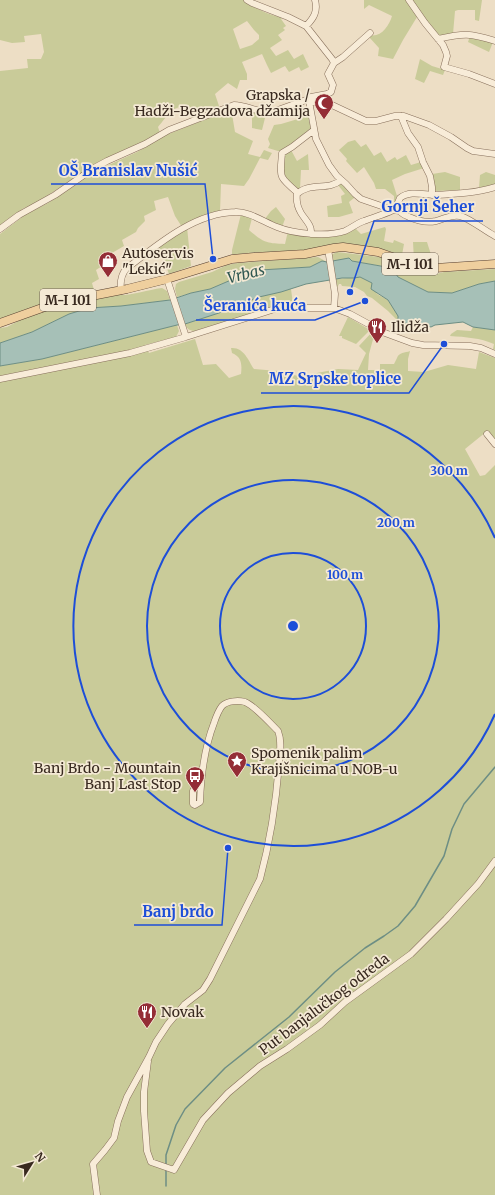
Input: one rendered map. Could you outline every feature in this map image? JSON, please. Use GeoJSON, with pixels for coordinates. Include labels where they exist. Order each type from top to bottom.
{"type":"FeatureCollection","features":[{"type":"Feature","properties":{"kind":"main road","name":"M-I 101"},"geometry":{"type":"LineString","coordinates":[[0,323],[56,303],[121,291],[167,279],[232,259],[305,254],[343,247],[378,252],[421,267],[435,268],[495,264]]}},
{"type":"Feature","properties":{"kind":"street"},"geometry":{"type":"LineString","coordinates":[[247,0],[306,26],[334,63]]}},
{"type":"Feature","properties":{"kind":"street"},"geometry":{"type":"LineString","coordinates":[[306,26],[312,20],[316,12],[315,0]]}},
{"type":"Feature","properties":{"kind":"street"},"geometry":{"type":"LineString","coordinates":[[409,0],[446,52],[444,67],[469,74],[495,84]]}},
{"type":"Feature","properties":{"kind":"street"},"geometry":{"type":"LineString","coordinates":[[309,100],[311,97],[331,92],[332,85],[328,74],[334,63],[370,33]]}},
{"type":"Feature","properties":{"kind":"street"},"geometry":{"type":"LineString","coordinates":[[438,40],[456,35],[475,34],[495,41]]}},
{"type":"Feature","properties":{"kind":"street"},"geometry":{"type":"LineString","coordinates":[[309,100],[316,139],[323,153],[333,171],[360,198],[393,210],[400,211],[424,222],[460,216],[495,236]]}},
{"type":"Feature","properties":{"kind":"street"},"geometry":{"type":"LineString","coordinates":[[0,229],[19,215],[55,195],[94,168],[145,144],[180,125],[234,105],[261,112],[272,112],[302,101],[309,100],[332,105],[366,120],[401,116],[408,117],[429,125],[452,137],[473,151],[495,154]]}},
{"type":"Feature","properties":{"kind":"street"},"geometry":{"type":"LineString","coordinates":[[401,116],[408,133],[418,147],[422,162],[430,176],[432,195]]}},
{"type":"Feature","properties":{"kind":"street"},"geometry":{"type":"LineString","coordinates":[[298,192],[285,182],[280,174],[282,153],[314,130]]}},
{"type":"Feature","properties":{"kind":"street"},"geometry":{"type":"LineString","coordinates":[[298,192],[316,186],[334,185],[341,180]]}},
{"type":"Feature","properties":{"kind":"street"},"geometry":{"type":"LineString","coordinates":[[400,211],[397,207],[398,202],[404,195],[432,195],[473,192],[495,187]]}},
{"type":"Feature","properties":{"kind":"street"},"geometry":{"type":"LineString","coordinates":[[298,192],[296,196],[297,204],[310,226],[311,234]]}},
{"type":"Feature","properties":{"kind":"street"},"geometry":{"type":"LineString","coordinates":[[121,291],[120,283],[123,272],[126,268],[178,231],[203,218],[227,212],[240,212],[278,228],[311,234],[342,232],[364,220],[393,210]]}},
{"type":"Feature","properties":{"kind":"street"},"geometry":{"type":"LineString","coordinates":[[328,249],[334,287],[334,308]]}},
{"type":"Feature","properties":{"kind":"street"},"geometry":{"type":"LineString","coordinates":[[167,279],[186,337]]}},
{"type":"Feature","properties":{"kind":"street"},"geometry":{"type":"LineString","coordinates":[[0,379],[130,353],[273,309],[334,308],[350,314],[377,330],[404,341],[423,345],[470,346],[481,348],[495,354]]}},
{"type":"Feature","properties":{"kind":"street"},"geometry":{"type":"LineString","coordinates":[[487,434],[495,444]]}},
{"type":"Feature","properties":{"kind":"street"},"geometry":{"type":"LineString","coordinates":[[97,1195],[93,1164],[114,1138],[118,1121],[127,1097],[156,1042],[168,1024],[185,1004],[203,990],[210,979],[260,879],[277,787],[280,746],[278,731],[256,709],[245,702],[236,701],[225,704],[221,707],[217,714],[211,730],[200,778]]}},
{"type":"Feature","properties":{"kind":"street","name":"Put banjalučkog odreda"},"geometry":{"type":"LineString","coordinates":[[149,1057],[144,1092],[147,1151],[151,1162],[174,1170],[203,1120],[228,1093],[260,1066],[320,1025],[345,1002],[411,954],[478,884],[495,861]]}},
{"type":"Feature","properties":{"kind":"green space"},"geometry":{"type":"Polygon","coordinates":[[[0,0],[245,0],[262,11],[283,17],[281,19],[286,26],[283,28],[285,30],[278,35],[282,40],[270,48],[276,56],[288,50],[294,59],[303,54],[309,67],[301,71],[299,67],[289,72],[285,66],[271,73],[262,54],[242,62],[247,74],[247,80],[240,80],[237,89],[228,83],[215,94],[220,109],[196,117],[193,108],[188,109],[187,106],[182,106],[173,110],[158,127],[160,133],[142,144],[98,162],[35,204],[24,208],[0,225],[0,71],[28,68],[27,59],[41,59],[44,52],[41,34],[24,36],[25,42],[12,43],[0,40],[0,0]],[[247,21],[233,29],[240,49],[252,45],[259,39],[259,35],[247,21]]]}},
{"type":"Feature","properties":{"kind":"green space"},"geometry":{"type":"Polygon","coordinates":[[[364,0],[406,0],[417,17],[393,59],[378,56],[379,48],[369,37],[369,35],[377,35],[381,33],[389,24],[392,16],[369,5],[364,9],[364,0]]]}},
{"type":"Feature","properties":{"kind":"green space"},"geometry":{"type":"Polygon","coordinates":[[[412,0],[482,0],[479,21],[475,20],[475,10],[455,11],[453,34],[439,37],[412,0]]]}},
{"type":"Feature","properties":{"kind":"green space"},"geometry":{"type":"Polygon","coordinates":[[[470,36],[493,42],[489,52],[468,42],[470,36]]]}},
{"type":"Feature","properties":{"kind":"green space"},"geometry":{"type":"Polygon","coordinates":[[[420,59],[432,66],[445,70],[443,75],[430,71],[424,83],[415,79],[420,59]]]}},
{"type":"Feature","properties":{"kind":"green space"},"geometry":{"type":"Polygon","coordinates":[[[231,108],[235,132],[253,141],[248,154],[260,157],[264,150],[272,153],[268,160],[260,158],[244,186],[221,184],[220,212],[182,227],[175,216],[168,197],[154,201],[156,210],[144,216],[145,221],[136,232],[122,240],[124,246],[100,260],[102,266],[96,270],[99,279],[92,283],[94,290],[57,299],[0,321],[0,234],[26,214],[48,203],[100,169],[137,152],[166,135],[231,108]]]}},
{"type":"Feature","properties":{"kind":"green space"},"geometry":{"type":"Polygon","coordinates":[[[252,112],[266,114],[262,130],[252,128],[252,112]]]}},
{"type":"Feature","properties":{"kind":"green space"},"geometry":{"type":"Polygon","coordinates":[[[308,116],[311,129],[284,151],[268,148],[270,144],[268,139],[274,125],[308,116]]]}},
{"type":"Feature","properties":{"kind":"green space"},"geometry":{"type":"Polygon","coordinates":[[[355,140],[361,147],[366,144],[374,156],[381,152],[387,162],[395,157],[397,160],[406,155],[411,165],[421,162],[424,168],[392,180],[397,196],[394,203],[394,196],[385,189],[376,189],[364,167],[357,173],[346,161],[347,159],[339,150],[348,142],[355,140]]]}},
{"type":"Feature","properties":{"kind":"green space"},"geometry":{"type":"Polygon","coordinates":[[[291,150],[297,161],[308,154],[309,170],[301,170],[300,189],[298,190],[286,181],[281,168],[283,155],[291,150]]]}},
{"type":"Feature","properties":{"kind":"green space"},"geometry":{"type":"Polygon","coordinates":[[[445,172],[460,177],[460,190],[434,190],[432,174],[445,172]]]}},
{"type":"Feature","properties":{"kind":"green space"},"geometry":{"type":"Polygon","coordinates":[[[486,172],[495,175],[495,185],[479,188],[480,175],[486,172]]]}},
{"type":"Feature","properties":{"kind":"green space"},"geometry":{"type":"Polygon","coordinates":[[[343,184],[356,198],[349,202],[353,213],[339,217],[328,217],[327,206],[342,203],[341,196],[345,194],[338,185],[343,184]]]}},
{"type":"Feature","properties":{"kind":"green space"},"geometry":{"type":"Polygon","coordinates":[[[276,207],[285,219],[282,227],[264,220],[276,207]]]}},
{"type":"Feature","properties":{"kind":"green space"},"geometry":{"type":"Polygon","coordinates":[[[241,214],[252,218],[249,230],[258,238],[266,242],[273,243],[285,244],[288,231],[311,236],[354,227],[361,234],[385,227],[384,241],[393,243],[394,240],[404,244],[402,255],[381,249],[344,243],[306,250],[234,255],[232,254],[232,250],[241,214]]]}},
{"type":"Feature","properties":{"kind":"green space"},"geometry":{"type":"Polygon","coordinates":[[[187,227],[191,266],[169,274],[159,247],[187,227]]]}},
{"type":"Feature","properties":{"kind":"green space"},"geometry":{"type":"Polygon","coordinates":[[[413,242],[427,242],[432,256],[433,265],[414,260],[413,242]]]}},
{"type":"Feature","properties":{"kind":"green space"},"geometry":{"type":"Polygon","coordinates":[[[337,252],[379,257],[413,270],[432,275],[444,272],[495,269],[495,281],[479,284],[452,293],[428,292],[398,277],[382,266],[352,261],[331,260],[331,255],[337,252]]]}},
{"type":"Feature","properties":{"kind":"green space"},"geometry":{"type":"Polygon","coordinates":[[[318,257],[327,262],[322,261],[310,267],[260,270],[238,277],[210,289],[177,297],[175,289],[176,284],[179,282],[212,272],[227,265],[318,257]]]}},
{"type":"Feature","properties":{"kind":"green space"},"geometry":{"type":"Polygon","coordinates":[[[360,277],[372,283],[377,294],[388,300],[398,316],[398,321],[364,292],[355,287],[342,286],[341,284],[337,287],[335,279],[360,277]]]}},
{"type":"Feature","properties":{"kind":"green space"},"geometry":{"type":"Polygon","coordinates":[[[162,288],[167,291],[170,300],[89,308],[69,314],[32,332],[0,343],[0,328],[7,327],[49,308],[162,288]]]}},
{"type":"Feature","properties":{"kind":"green space"},"geometry":{"type":"Polygon","coordinates":[[[291,289],[293,304],[270,307],[195,331],[189,329],[185,324],[222,312],[259,297],[291,289]]]}},
{"type":"Feature","properties":{"kind":"green space"},"geometry":{"type":"Polygon","coordinates":[[[348,317],[370,330],[356,344],[342,338],[342,336],[339,336],[348,317]]]}},
{"type":"Feature","properties":{"kind":"green space"},"geometry":{"type":"Polygon","coordinates":[[[177,325],[179,331],[176,337],[145,345],[149,353],[195,339],[203,365],[216,364],[229,378],[241,374],[240,359],[232,353],[231,348],[235,348],[242,352],[248,358],[254,369],[290,372],[292,375],[301,376],[338,369],[358,370],[366,353],[359,346],[373,331],[375,332],[369,354],[368,370],[380,370],[380,364],[394,364],[399,355],[410,351],[408,371],[424,372],[448,365],[476,369],[479,352],[495,358],[495,441],[486,432],[465,449],[480,476],[485,475],[495,465],[495,1195],[0,1195],[0,366],[42,359],[177,325]]]}},
{"type":"Feature","properties":{"kind":"green space"},"geometry":{"type":"Polygon","coordinates":[[[473,327],[495,330],[495,350],[493,349],[494,344],[483,340],[450,336],[457,330],[471,331],[473,327]]]}},
{"type":"Feature","properties":{"kind":"water"},"geometry":{"type":"Polygon","coordinates":[[[349,258],[352,261],[392,268],[398,277],[428,292],[452,293],[479,284],[495,281],[495,330],[473,327],[463,322],[435,325],[431,327],[413,325],[398,321],[398,316],[388,300],[371,289],[372,283],[360,277],[342,278],[306,284],[259,297],[222,312],[185,324],[42,359],[0,366],[0,343],[32,332],[69,314],[89,308],[170,300],[210,289],[238,277],[260,270],[310,267],[322,261],[327,262],[349,258]]]}},
{"type":"Feature","properties":{"kind":"waterway"},"geometry":{"type":"LineString","coordinates":[[166,1166],[166,1155],[176,1125],[185,1109],[225,1068],[289,1017],[335,972],[365,948],[398,926],[415,906],[444,856],[452,829],[464,804],[495,767]]}},
{"type":"Feature","properties":{"kind":"waterway"},"geometry":{"type":"LineString","coordinates":[[166,1170],[166,1186]]}},
{"type":"Feature","properties":{"kind":"place","name":"Grapska / Hadži-Begzadova džamija"},"geometry":{"type":"Point","coordinates":[324,120]}},
{"type":"Feature","properties":{"kind":"place","name":"OŠ Branislav Nušić"},"geometry":{"type":"Point","coordinates":[213,259]}},
{"type":"Feature","properties":{"kind":"place","name":"Autoservis \"Lekić\""},"geometry":{"type":"Point","coordinates":[108,278]}},
{"type":"Feature","properties":{"kind":"place","name":"Gornji Šeher"},"geometry":{"type":"Point","coordinates":[350,292]}},
{"type":"Feature","properties":{"kind":"place","name":"Šeranića kuća"},"geometry":{"type":"Point","coordinates":[365,301]}},
{"type":"Feature","properties":{"kind":"place","name":"Ilidža"},"geometry":{"type":"Point","coordinates":[377,344]}},
{"type":"Feature","properties":{"kind":"place","name":"MZ Srpske toplice"},"geometry":{"type":"Point","coordinates":[444,344]}},
{"type":"Feature","properties":{"kind":"place","name":"Spomenik palim Krajišnicima u NOB-u"},"geometry":{"type":"Point","coordinates":[237,778]}},
{"type":"Feature","properties":{"kind":"place","name":"Banj Brdo - Mountain Banj Last Stop"},"geometry":{"type":"Point","coordinates":[195,793]}},
{"type":"Feature","properties":{"kind":"place","name":"Banj brdo"},"geometry":{"type":"Point","coordinates":[228,848]}},
{"type":"Feature","properties":{"kind":"place","name":"Novak"},"geometry":{"type":"Point","coordinates":[147,1029]}},
{"type":"Feature","properties":{"kind":"water label","name":"Vrbas"},"geometry":{"type":"Point","coordinates":[246,274]}}]}
